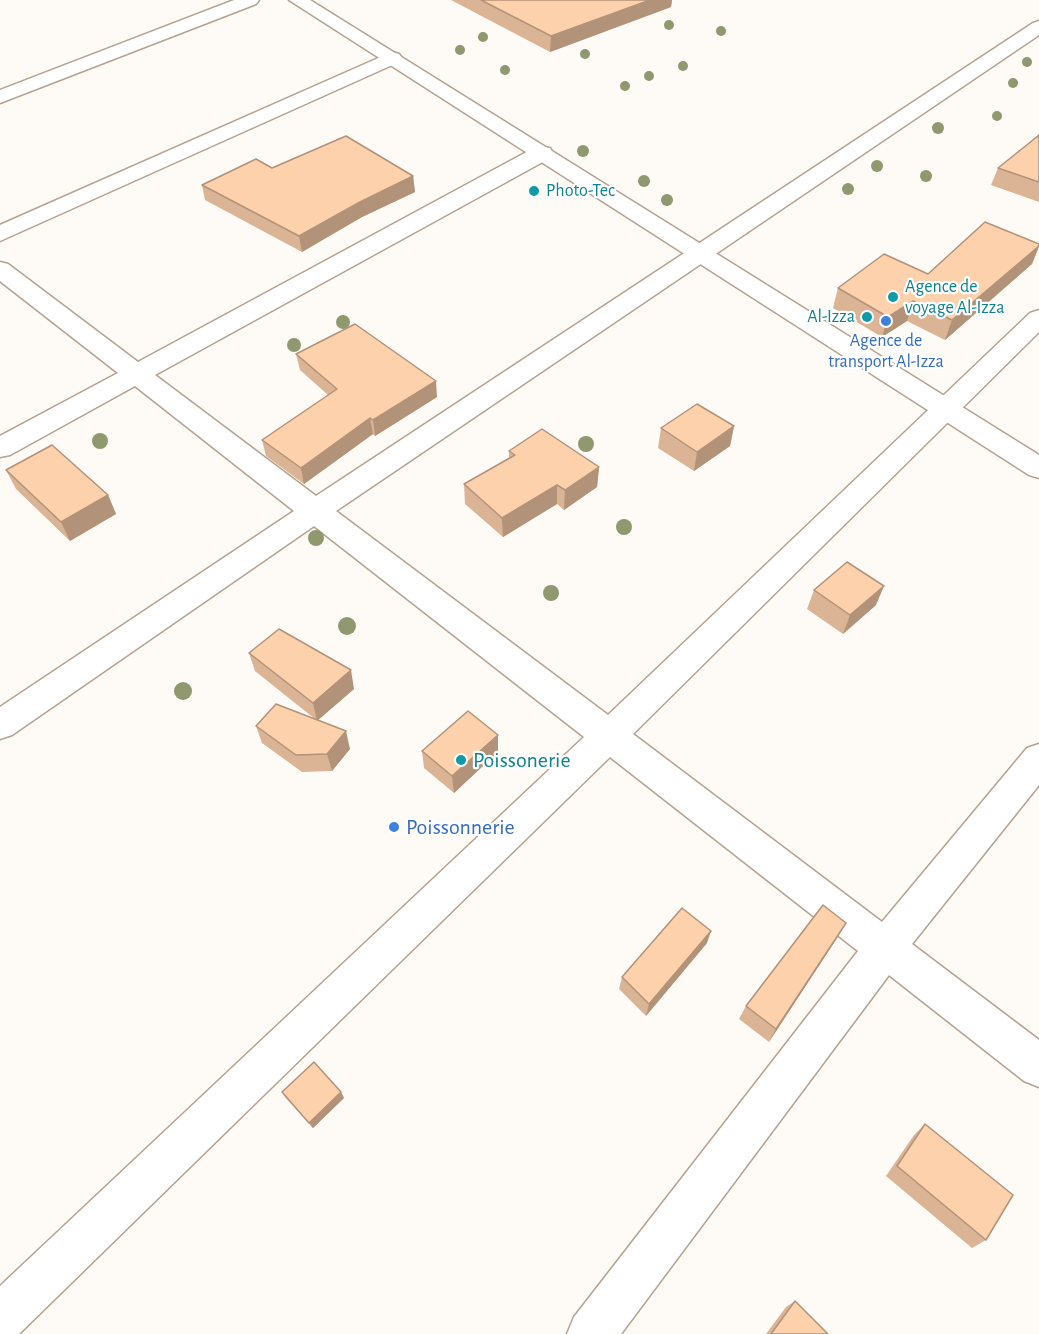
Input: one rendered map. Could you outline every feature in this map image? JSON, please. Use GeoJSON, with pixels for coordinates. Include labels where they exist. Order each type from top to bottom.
{"type":"FeatureCollection","features":[{"type":"Feature","properties":{"kind":"street"},"geometry":{"type":"LineString","coordinates":[[0,97],[250,0]]}},
{"type":"Feature","properties":{"kind":"street"},"geometry":{"type":"LineString","coordinates":[[298,0],[1039,468]]}},
{"type":"Feature","properties":{"kind":"street"},"geometry":{"type":"LineString","coordinates":[[0,725],[315,511],[1039,27]]}},
{"type":"Feature","properties":{"kind":"street"},"geometry":{"type":"LineString","coordinates":[[0,234],[392,58]]}},
{"type":"Feature","properties":{"kind":"street"},"geometry":{"type":"LineString","coordinates":[[0,448],[542,153]]}},
{"type":"Feature","properties":{"kind":"street"},"geometry":{"type":"LineString","coordinates":[[0,269],[1039,1066]]}},
{"type":"Feature","properties":{"kind":"street"},"geometry":{"type":"LineString","coordinates":[[0,1319],[609,736],[1039,318]]}},
{"type":"Feature","properties":{"kind":"street"},"geometry":{"type":"LineString","coordinates":[[603,1329],[885,948],[1039,759]]}},
{"type":"Feature","properties":{"kind":"building"},"geometry":{"type":"Polygon","coordinates":[[[481,0],[650,0],[551,36],[481,0]]]}},
{"type":"Feature","properties":{"kind":"building"},"geometry":{"type":"Polygon","coordinates":[[[1039,135],[1039,182],[998,168],[1028,144],[1039,135]]]}},
{"type":"Feature","properties":{"kind":"building"},"geometry":{"type":"Polygon","coordinates":[[[346,136],[413,176],[299,236],[202,185],[256,159],[272,168],[346,136]]]}},
{"type":"Feature","properties":{"kind":"building"},"geometry":{"type":"Polygon","coordinates":[[[985,222],[1039,244],[1039,246],[952,320],[913,301],[888,317],[838,288],[884,254],[928,274],[985,222]]]}},
{"type":"Feature","properties":{"kind":"building"},"geometry":{"type":"Polygon","coordinates":[[[355,324],[436,381],[373,420],[370,418],[301,468],[262,440],[337,389],[296,354],[355,324]]]}},
{"type":"Feature","properties":{"kind":"building"},"geometry":{"type":"Polygon","coordinates":[[[697,404],[734,426],[697,452],[661,428],[697,404]]]}},
{"type":"Feature","properties":{"kind":"building"},"geometry":{"type":"Polygon","coordinates":[[[542,429],[599,467],[565,490],[557,485],[502,518],[464,484],[515,455],[509,451],[542,429]]]}},
{"type":"Feature","properties":{"kind":"building"},"geometry":{"type":"Polygon","coordinates":[[[52,445],[108,495],[61,522],[6,470],[52,445]]]}},
{"type":"Feature","properties":{"kind":"building"},"geometry":{"type":"Polygon","coordinates":[[[847,562],[884,586],[850,615],[814,590],[847,562]]]}},
{"type":"Feature","properties":{"kind":"building"},"geometry":{"type":"Polygon","coordinates":[[[279,629],[351,670],[313,703],[249,653],[279,629]]]}},
{"type":"Feature","properties":{"kind":"building"},"geometry":{"type":"Polygon","coordinates":[[[276,704],[346,731],[327,754],[296,755],[256,726],[276,704]]]}},
{"type":"Feature","properties":{"kind":"building"},"geometry":{"type":"Polygon","coordinates":[[[468,711],[498,735],[452,776],[422,751],[468,711]]]}},
{"type":"Feature","properties":{"kind":"building"},"geometry":{"type":"Polygon","coordinates":[[[823,905],[846,923],[776,1029],[746,1006],[823,905]]]}},
{"type":"Feature","properties":{"kind":"building"},"geometry":{"type":"Polygon","coordinates":[[[682,908],[711,931],[649,1004],[622,977],[682,908]]]}},
{"type":"Feature","properties":{"kind":"building"},"geometry":{"type":"Polygon","coordinates":[[[314,1062],[341,1092],[309,1123],[282,1092],[314,1062]]]}},
{"type":"Feature","properties":{"kind":"building"},"geometry":{"type":"Polygon","coordinates":[[[925,1124],[1013,1195],[986,1240],[897,1166],[925,1124]]]}},
{"type":"Feature","properties":{"kind":"building"},"geometry":{"type":"Polygon","coordinates":[[[795,1301],[828,1334],[771,1334],[795,1301]]]}},
{"type":"Feature","properties":{"kind":"place","name":"Photo-Tec"},"geometry":{"type":"Point","coordinates":[534,191]}},
{"type":"Feature","properties":{"kind":"place","name":"Agence de voyage Al-Izza"},"geometry":{"type":"Point","coordinates":[893,297]}},
{"type":"Feature","properties":{"kind":"place","name":"Al-Izza"},"geometry":{"type":"Point","coordinates":[867,317]}},
{"type":"Feature","properties":{"kind":"place","name":"Agence de transport Al-Izza"},"geometry":{"type":"Point","coordinates":[886,321]}},
{"type":"Feature","properties":{"kind":"place","name":"Poissonerie"},"geometry":{"type":"Point","coordinates":[461,760]}},
{"type":"Feature","properties":{"kind":"place","name":"Poissonnerie"},"geometry":{"type":"Point","coordinates":[394,827]}}]}
